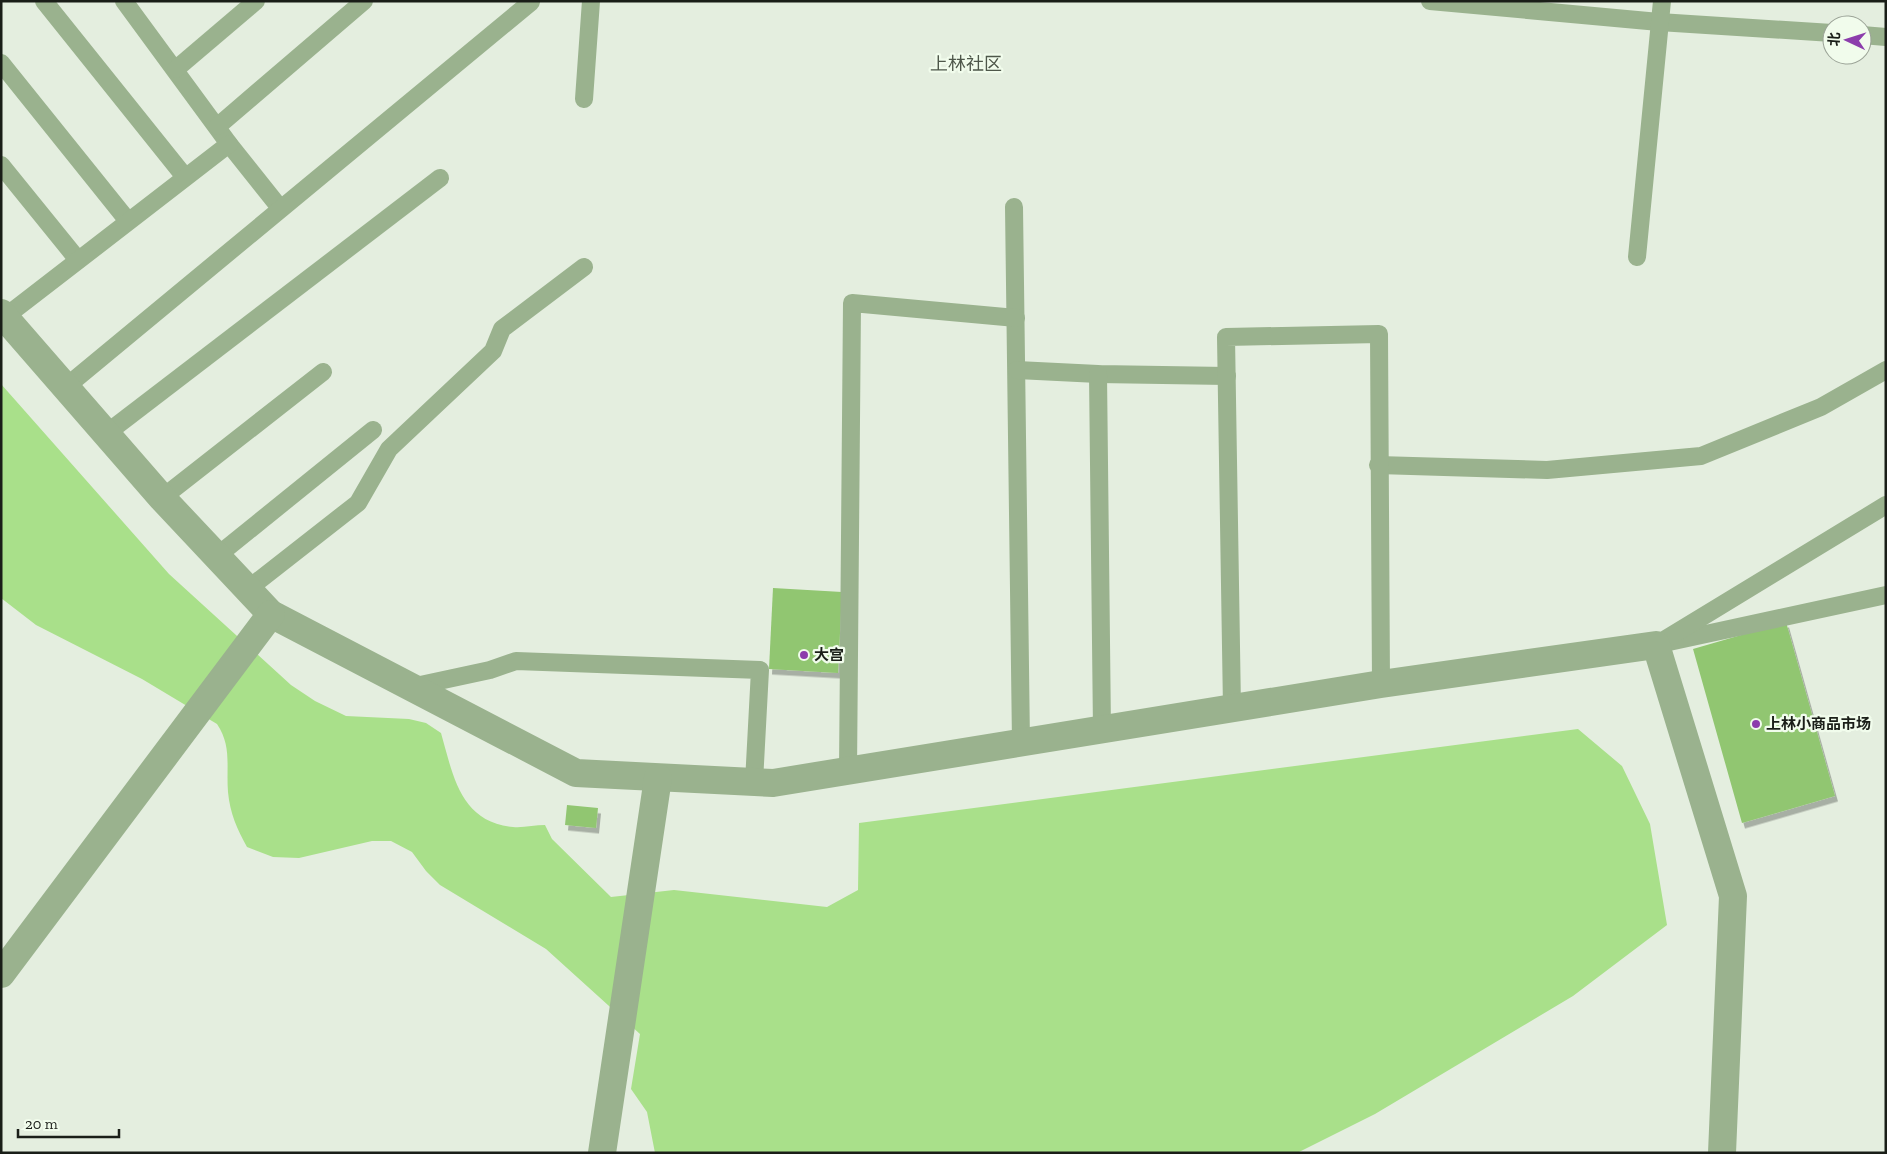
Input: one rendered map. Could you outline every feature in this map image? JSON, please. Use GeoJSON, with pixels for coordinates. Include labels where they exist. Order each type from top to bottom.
{"type":"FeatureCollection","features":[{"type":"Feature","properties":{"kind":"street"},"geometry":{"type":"LineString","coordinates":[[3,314],[107,432],[162,498],[271,614],[576,773],[773,783],[1381,684],[1656,645],[1733,896],[1722,1153]]}},
{"type":"Feature","properties":{"kind":"street"},"geometry":{"type":"LineString","coordinates":[[1,974],[197,716],[271,614]]}},
{"type":"Feature","properties":{"kind":"street"},"geometry":{"type":"LineString","coordinates":[[602,1153],[658,778]]}},
{"type":"Feature","properties":{"kind":"lane"},"geometry":{"type":"LineString","coordinates":[[44,1],[185,177]]}},
{"type":"Feature","properties":{"kind":"lane"},"geometry":{"type":"LineString","coordinates":[[124,1],[218,126],[229,144],[280,208]]}},
{"type":"Feature","properties":{"kind":"lane"},"geometry":{"type":"LineString","coordinates":[[176,69],[256,1]]}},
{"type":"Feature","properties":{"kind":"lane"},"geometry":{"type":"LineString","coordinates":[[218,126],[364,1]]}},
{"type":"Feature","properties":{"kind":"lane"},"geometry":{"type":"LineString","coordinates":[[584,99],[591,1]]}},
{"type":"Feature","properties":{"kind":"lane"},"geometry":{"type":"LineString","coordinates":[[1637,257],[1662,1]]}},
{"type":"Feature","properties":{"kind":"lane"},"geometry":{"type":"LineString","coordinates":[[67,386],[531,2]]}},
{"type":"Feature","properties":{"kind":"lane"},"geometry":{"type":"LineString","coordinates":[[1438,2],[1581,7],[1659,22],[1822,33]]}},
{"type":"Feature","properties":{"kind":"lane"},"geometry":{"type":"LineString","coordinates":[[1872,36],[1886,37]]}},
{"type":"Feature","properties":{"kind":"lane"},"geometry":{"type":"LineString","coordinates":[[1,63],[128,221]]}},
{"type":"Feature","properties":{"kind":"lane"},"geometry":{"type":"LineString","coordinates":[[3,314],[78,260],[229,144]]}},
{"type":"Feature","properties":{"kind":"lane"},"geometry":{"type":"LineString","coordinates":[[1,164],[78,260]]}},
{"type":"Feature","properties":{"kind":"lane"},"geometry":{"type":"LineString","coordinates":[[107,432],[440,178]]}},
{"type":"Feature","properties":{"kind":"lane"},"geometry":{"type":"LineString","coordinates":[[1014,207],[1021,743]]}},
{"type":"Feature","properties":{"kind":"lane"},"geometry":{"type":"LineString","coordinates":[[248,589],[358,503],[389,449],[494,351],[502,328],[584,267]]}},
{"type":"Feature","properties":{"kind":"lane"},"geometry":{"type":"LineString","coordinates":[[848,771],[852,303],[1016,318]]}},
{"type":"Feature","properties":{"kind":"lane"},"geometry":{"type":"LineString","coordinates":[[1232,708],[1226,337],[1379,334],[1378,465],[1381,684]]}},
{"type":"Feature","properties":{"kind":"lane"},"geometry":{"type":"LineString","coordinates":[[1017,370],[1098,374],[1227,376]]}},
{"type":"Feature","properties":{"kind":"lane"},"geometry":{"type":"LineString","coordinates":[[1378,465],[1547,470],[1701,456],[1822,407],[1886,370]]}},
{"type":"Feature","properties":{"kind":"lane"},"geometry":{"type":"LineString","coordinates":[[162,498],[323,372]]}},
{"type":"Feature","properties":{"kind":"lane"},"geometry":{"type":"LineString","coordinates":[[1098,374],[1102,730]]}},
{"type":"Feature","properties":{"kind":"lane"},"geometry":{"type":"LineString","coordinates":[[217,556],[373,430]]}},
{"type":"Feature","properties":{"kind":"lane"},"geometry":{"type":"LineString","coordinates":[[1656,645],[1886,505]]}},
{"type":"Feature","properties":{"kind":"lane"},"geometry":{"type":"LineString","coordinates":[[1656,645],[1886,595]]}},
{"type":"Feature","properties":{"kind":"lane"},"geometry":{"type":"LineString","coordinates":[[412,687],[490,670],[516,661],[760,670],[754,782]]}},
{"type":"Feature","properties":{"kind":"shaded area"},"geometry":{"type":"Polygon","coordinates":[[[1,384],[169,574],[291,685],[315,701],[346,716],[409,719],[426,723],[441,733],[455,780],[470,806],[481,816],[495,823],[513,827],[545,825],[552,839],[611,897],[674,890],[827,907],[858,890],[859,823],[1578,729],[1622,766],[1650,824],[1667,925],[1573,996],[1375,1114],[1297,1153],[655,1153],[647,1112],[631,1089],[640,1034],[546,949],[440,885],[426,871],[412,852],[391,841],[372,841],[299,858],[273,857],[247,847],[230,807],[227,749],[222,732],[217,724],[142,679],[36,625],[1,598],[1,384]]]}},
{"type":"Feature","properties":{"kind":"building"},"geometry":{"type":"Polygon","coordinates":[[[773,588],[842,592],[838,673],[769,669],[773,588]]]}},
{"type":"Feature","properties":{"kind":"building","name":"上林小商品市场"},"geometry":{"type":"Polygon","coordinates":[[[1786,622],[1835,796],[1742,823],[1693,649],[1786,622]]]}},
{"type":"Feature","properties":{"kind":"building"},"geometry":{"type":"Polygon","coordinates":[[[567,805],[598,808],[596,828],[565,825],[567,805]]]}},
{"type":"Feature","properties":{"kind":"place","name":"大宫"},"geometry":{"type":"Point","coordinates":[804,655]}},
{"type":"Feature","properties":{"kind":"place","name":"上林小商品市场"},"geometry":{"type":"Point","coordinates":[1756,724]}},
{"type":"Feature","properties":{"kind":"district","name":"上林社区"},"geometry":{"type":"Point","coordinates":[966,64]}}]}
